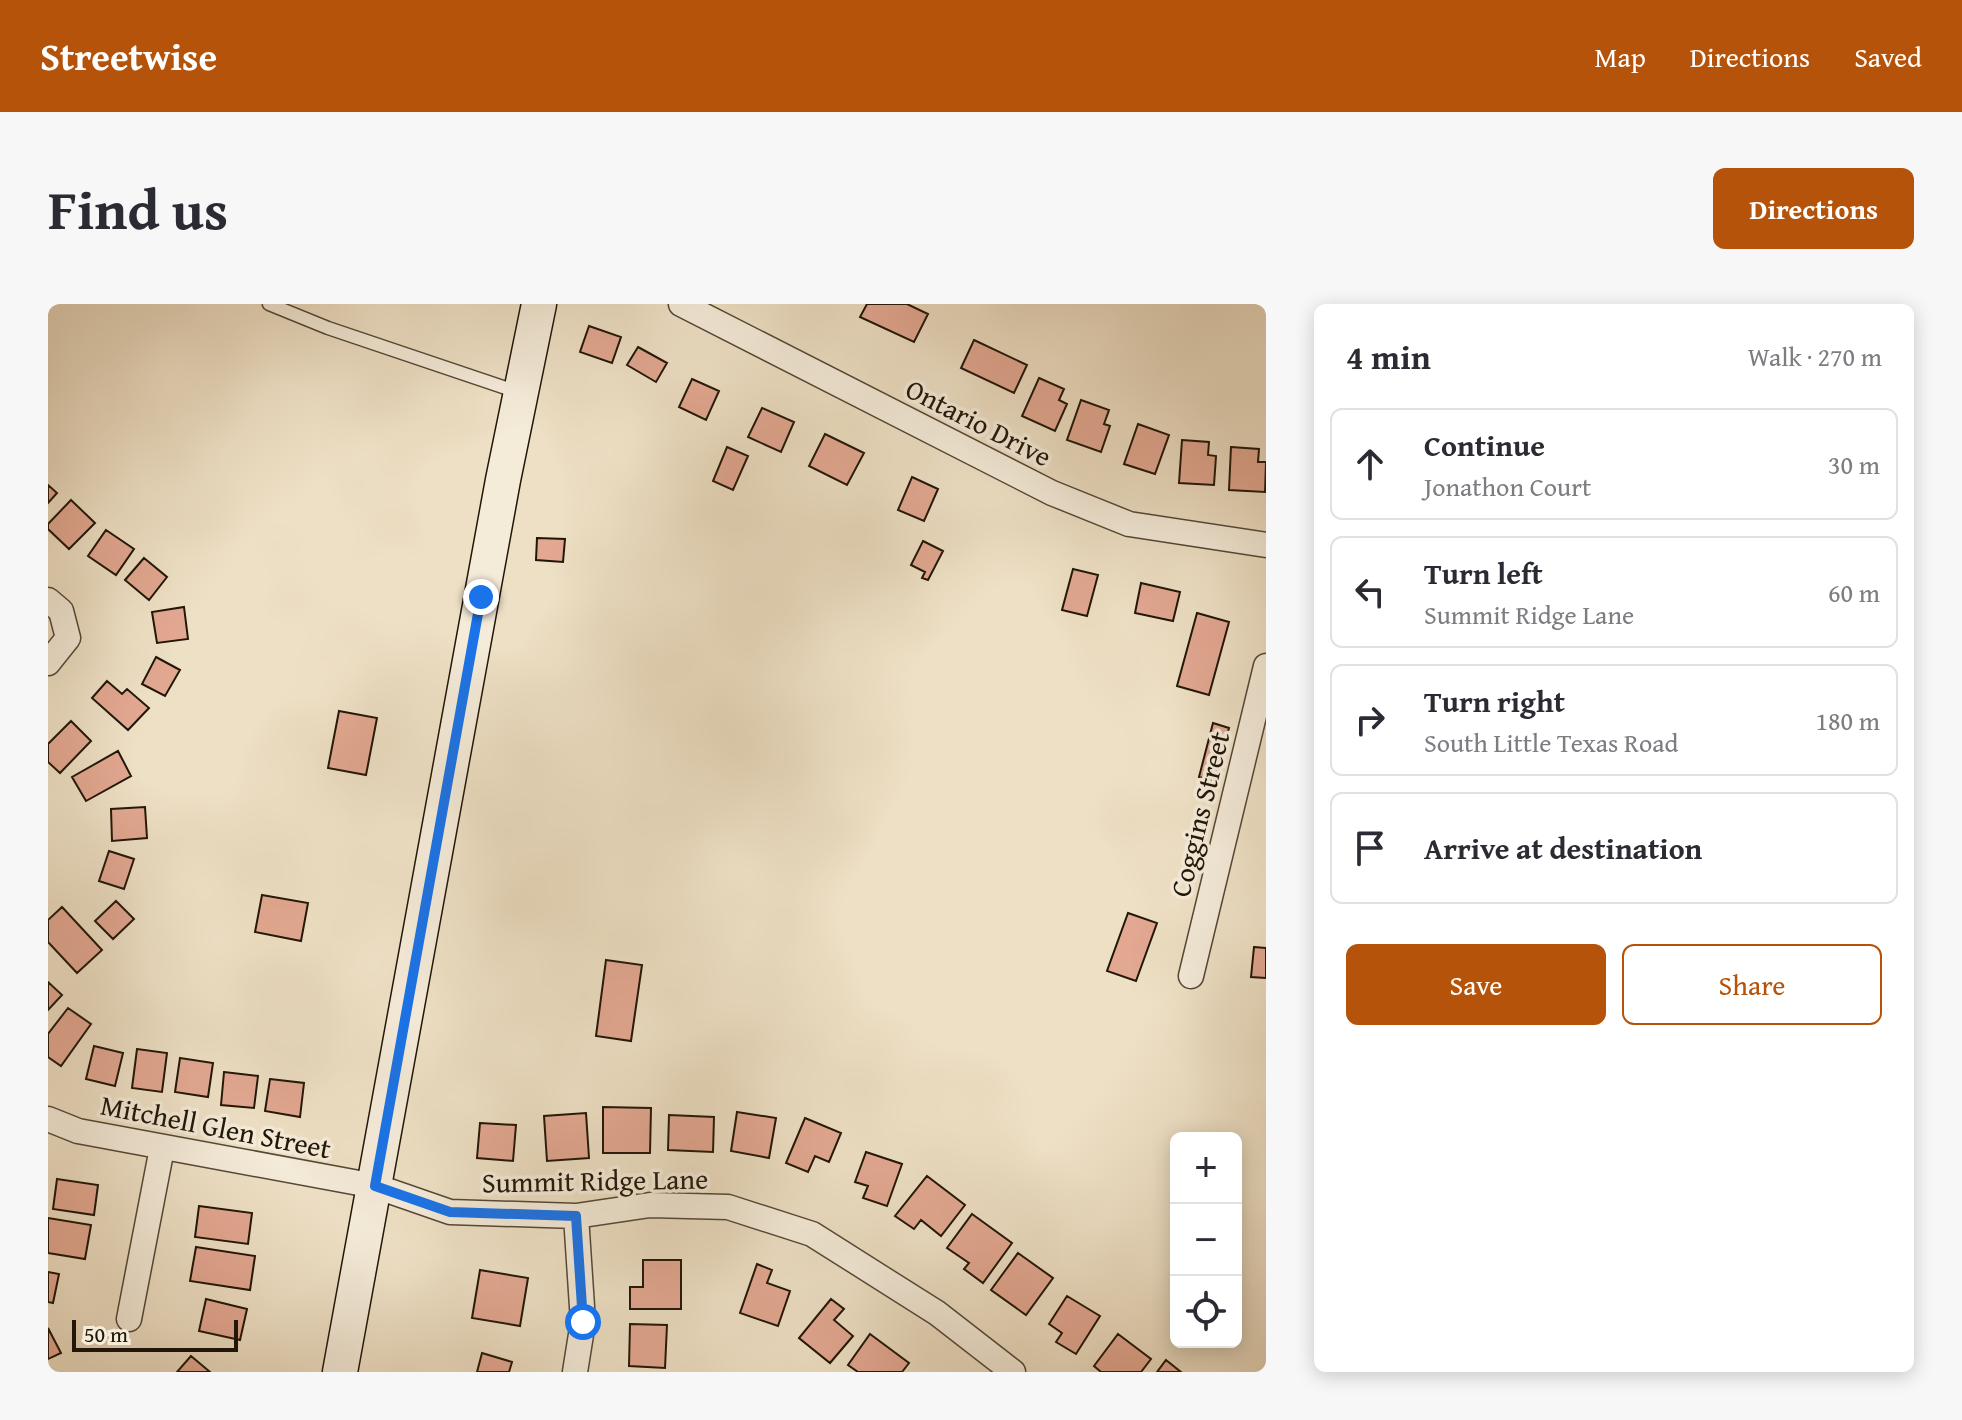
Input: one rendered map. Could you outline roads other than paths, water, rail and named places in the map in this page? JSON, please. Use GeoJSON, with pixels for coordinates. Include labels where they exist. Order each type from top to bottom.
{"type":"FeatureCollection","features":[{"type":"Feature","properties":{"kind":"street"},"geometry":{"type":"LineString","coordinates":[[340,1372],[539,304]]}},
{"type":"Feature","properties":{"kind":"street","name":"Ontario Drive"},"geometry":{"type":"LineString","coordinates":[[681,304],[1052,493],[1129,524],[1266,545]]}},
{"type":"Feature","properties":{"kind":"street"},"geometry":{"type":"LineString","coordinates":[[48,600],[61,611],[68,638],[48,663]]}},
{"type":"Feature","properties":{"kind":"street","name":"Coggins Street"},"geometry":{"type":"LineString","coordinates":[[1191,976],[1266,666]]}},
{"type":"Feature","properties":{"kind":"street","name":"Mitchell Glen Street"},"geometry":{"type":"LineString","coordinates":[[48,1119],[78,1131],[375,1186]]}},
{"type":"Feature","properties":{"kind":"street"},"geometry":{"type":"LineString","coordinates":[[129,1319],[162,1148]]}},
{"type":"Feature","properties":{"kind":"street","name":"Summit Ridge Lane"},"geometry":{"type":"LineString","coordinates":[[375,1186],[450,1212],[576,1216],[650,1205],[728,1207],[812,1234],[937,1313],[1013,1372]]}},
{"type":"Feature","properties":{"kind":"street"},"geometry":{"type":"LineString","coordinates":[[575,1372],[583,1322],[576,1216]]}},
{"type":"Feature","properties":{"kind":"lane"},"geometry":{"type":"LineString","coordinates":[[269,304],[328,328],[521,393]]}}]}
